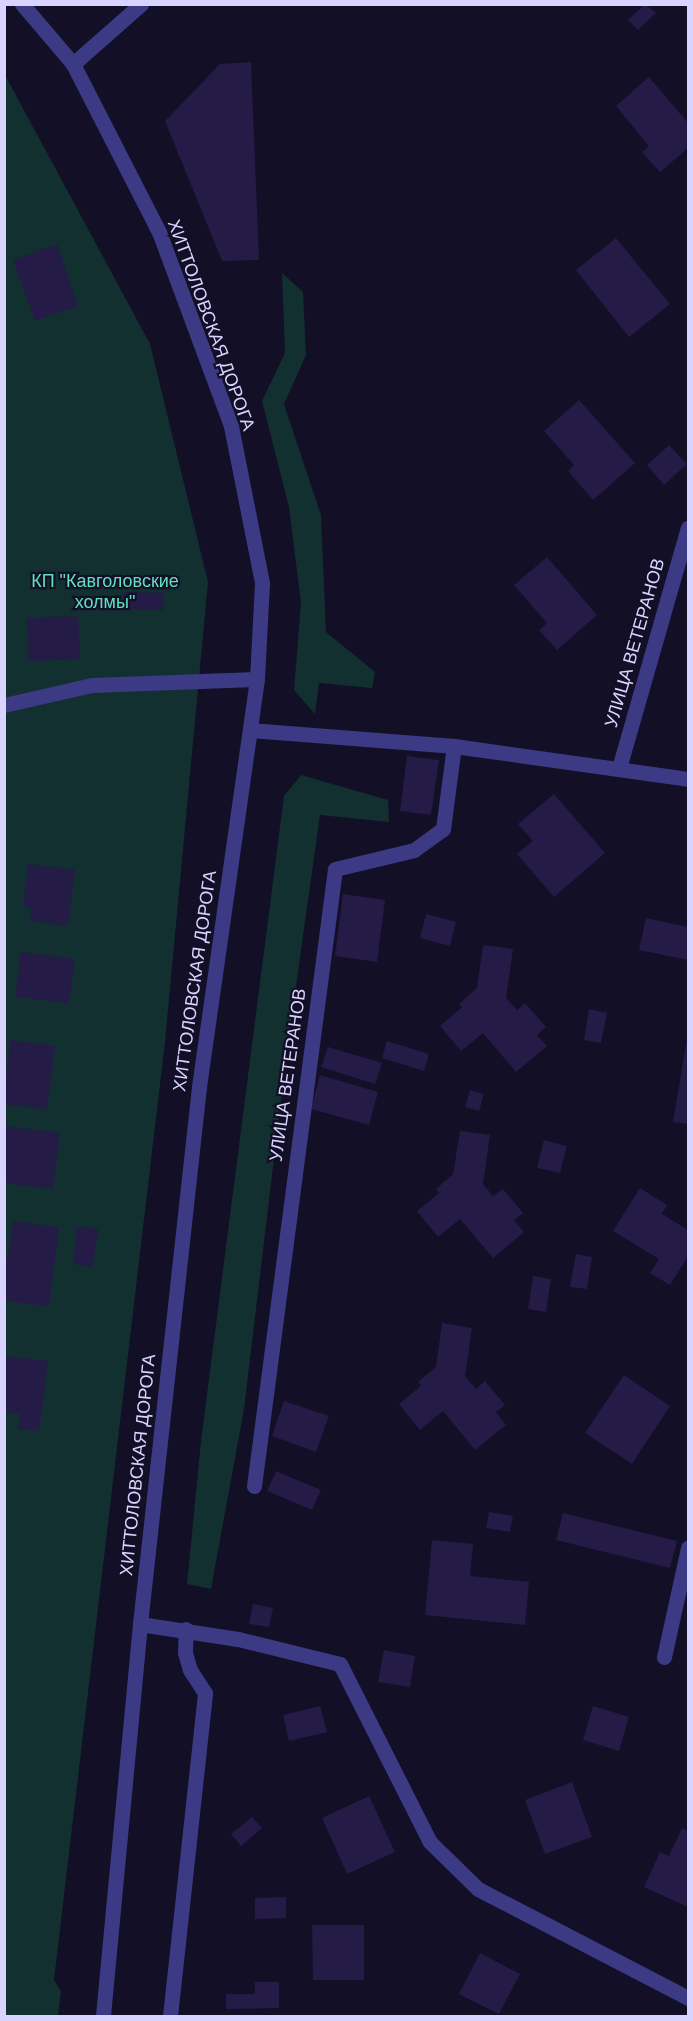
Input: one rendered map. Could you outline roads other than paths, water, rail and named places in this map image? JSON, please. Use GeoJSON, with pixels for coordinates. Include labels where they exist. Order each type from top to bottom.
{"type":"FeatureCollection","features":[{"type":"Feature","properties":{"kind":"street","name":"ХИТТОЛОВСКАЯ ДОРОГА"},"geometry":{"type":"LineString","coordinates":[[22,4],[73,64],[159,232],[231,426],[262,583],[257,679],[200,1087],[140,1623],[103,2016]]}},
{"type":"Feature","properties":{"kind":"street"},"geometry":{"type":"LineString","coordinates":[[73,64],[141,4]]}},
{"type":"Feature","properties":{"kind":"street","name":"УЛИЦА ВЕТЕРАНОВ"},"geometry":{"type":"LineString","coordinates":[[619,768],[688,528]]}},
{"type":"Feature","properties":{"kind":"street"},"geometry":{"type":"LineString","coordinates":[[4,705],[92,685],[257,679]]}},
{"type":"Feature","properties":{"kind":"street"},"geometry":{"type":"LineString","coordinates":[[251,730],[454,746],[688,779]]}},
{"type":"Feature","properties":{"kind":"street","name":"УЛИЦА ВЕТЕРАНОВ"},"geometry":{"type":"LineString","coordinates":[[254,1486],[335,869],[414,850],[443,829],[454,746]]}},
{"type":"Feature","properties":{"kind":"street"},"geometry":{"type":"LineString","coordinates":[[664,1657],[688,1548]]}},
{"type":"Feature","properties":{"kind":"street"},"geometry":{"type":"LineString","coordinates":[[140,1623],[186,1629],[340,1664],[430,1842],[478,1889],[688,1998]]}},
{"type":"Feature","properties":{"kind":"street"},"geometry":{"type":"LineString","coordinates":[[170,2016],[205,1693],[190,1670],[185,1652],[186,1629]]}},
{"type":"Feature","properties":{"kind":"park label","name":"КП \"Кавголовские холмы\""},"geometry":{"type":"Point","coordinates":[105,592]}}]}
